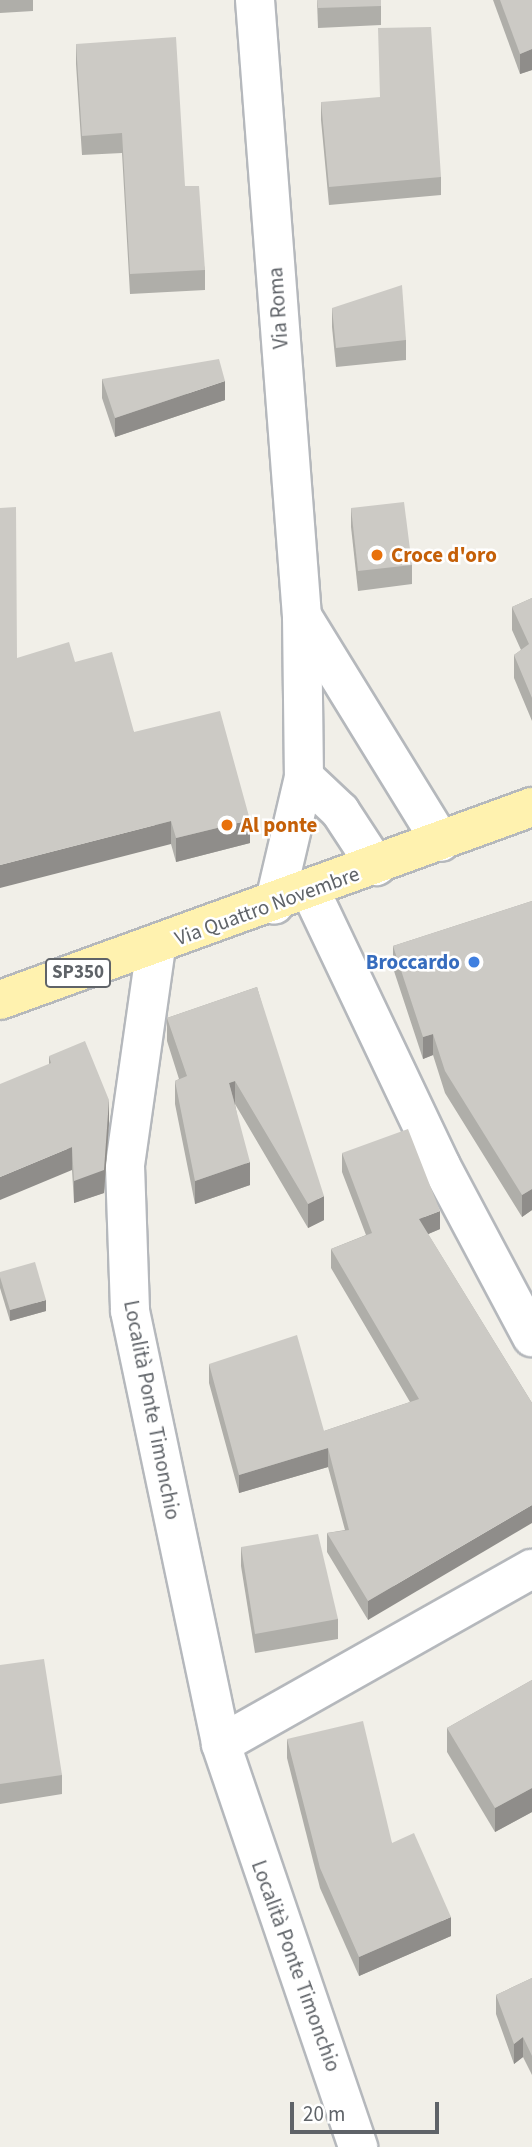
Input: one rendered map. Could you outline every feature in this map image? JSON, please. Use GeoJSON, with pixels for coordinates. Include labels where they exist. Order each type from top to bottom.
{"type":"FeatureCollection","features":[{"type":"Feature","properties":{"kind":"main road","name":"Via Quattro Novembre"},"geometry":{"type":"LineString","coordinates":[[0,1000],[274,905],[532,807]]}},
{"type":"Feature","properties":{"kind":"street","name":"Via Roma"},"geometry":{"type":"LineString","coordinates":[[255,0],[302,616],[304,777],[274,905]]}},
{"type":"Feature","properties":{"kind":"street","name":"Via Roma"},"geometry":{"type":"LineString","coordinates":[[302,616],[441,842]]}},
{"type":"Feature","properties":{"kind":"street"},"geometry":{"type":"LineString","coordinates":[[304,777],[340,811],[376,866]]}},
{"type":"Feature","properties":{"kind":"street"},"geometry":{"type":"LineString","coordinates":[[311,891],[440,1166],[532,1337]]}},
{"type":"Feature","properties":{"kind":"street","name":"Località Ponte Timonchio"},"geometry":{"type":"LineString","coordinates":[[156,947],[125,1166],[130,1311],[221,1744],[358,2147]]}},
{"type":"Feature","properties":{"kind":"street"},"geometry":{"type":"LineString","coordinates":[[221,1744],[532,1569]]}},
{"type":"Feature","properties":{"kind":"building"},"geometry":{"type":"Polygon","coordinates":[[[317,0],[381,0],[381,6],[318,8],[317,0]]]}},
{"type":"Feature","properties":{"kind":"building"},"geometry":{"type":"Polygon","coordinates":[[[500,0],[532,0],[532,49],[520,54],[500,0]]]}},
{"type":"Feature","properties":{"kind":"building"},"geometry":{"type":"Polygon","coordinates":[[[431,27],[441,177],[329,187],[321,102],[380,97],[378,28],[431,27]]]}},
{"type":"Feature","properties":{"kind":"building"},"geometry":{"type":"Polygon","coordinates":[[[176,37],[185,186],[199,186],[205,270],[130,274],[122,133],[82,136],[76,44],[176,37]]]}},
{"type":"Feature","properties":{"kind":"building"},"geometry":{"type":"Polygon","coordinates":[[[402,285],[406,340],[336,348],[332,308],[402,285]]]}},
{"type":"Feature","properties":{"kind":"building"},"geometry":{"type":"Polygon","coordinates":[[[219,359],[225,381],[115,418],[102,379],[219,359]]]}},
{"type":"Feature","properties":{"kind":"building"},"geometry":{"type":"Polygon","coordinates":[[[404,502],[412,565],[358,571],[351,508],[404,502]]]}},
{"type":"Feature","properties":{"kind":"building"},"geometry":{"type":"Polygon","coordinates":[[[16,507],[17,658],[69,642],[75,662],[112,652],[134,732],[220,711],[250,820],[176,838],[171,821],[0,865],[0,508],[16,507]]]}},
{"type":"Feature","properties":{"kind":"building"},"geometry":{"type":"Polygon","coordinates":[[[532,598],[532,698],[514,655],[529,644],[512,607],[532,598]]]}},
{"type":"Feature","properties":{"kind":"building"},"geometry":{"type":"Polygon","coordinates":[[[532,901],[532,1189],[522,1195],[445,1071],[433,1034],[423,1037],[393,946],[532,901]]]}},
{"type":"Feature","properties":{"kind":"building"},"geometry":{"type":"Polygon","coordinates":[[[257,987],[324,1196],[308,1204],[235,1081],[229,1083],[250,1162],[195,1181],[175,1081],[187,1076],[167,1018],[257,987]]]}},
{"type":"Feature","properties":{"kind":"building"},"geometry":{"type":"Polygon","coordinates":[[[85,1041],[109,1100],[104,1170],[74,1181],[72,1147],[0,1177],[0,1084],[51,1063],[49,1056],[85,1041]]]}},
{"type":"Feature","properties":{"kind":"building"},"geometry":{"type":"Polygon","coordinates":[[[408,1129],[440,1211],[419,1219],[532,1403],[532,1505],[368,1601],[327,1533],[349,1530],[328,1448],[239,1475],[209,1364],[297,1335],[324,1431],[419,1399],[331,1249],[372,1233],[342,1153],[408,1129]]]}},
{"type":"Feature","properties":{"kind":"building"},"geometry":{"type":"Polygon","coordinates":[[[35,1262],[46,1300],[10,1310],[0,1272],[35,1262]]]}},
{"type":"Feature","properties":{"kind":"building"},"geometry":{"type":"Polygon","coordinates":[[[318,1534],[338,1619],[255,1634],[241,1547],[318,1534]]]}},
{"type":"Feature","properties":{"kind":"building"},"geometry":{"type":"Polygon","coordinates":[[[44,1659],[62,1775],[0,1784],[0,1665],[44,1659]]]}},
{"type":"Feature","properties":{"kind":"building"},"geometry":{"type":"Polygon","coordinates":[[[532,1680],[532,1788],[495,1808],[447,1728],[532,1680]]]}},
{"type":"Feature","properties":{"kind":"building"},"geometry":{"type":"Polygon","coordinates":[[[363,1721],[392,1843],[414,1833],[451,1917],[359,1957],[320,1868],[287,1739],[363,1721]]]}},
{"type":"Feature","properties":{"kind":"building"},"geometry":{"type":"Polygon","coordinates":[[[532,1978],[532,2056],[523,2037],[514,2044],[496,1995],[532,1978]]]}},
{"type":"Feature","properties":{"kind":"place","name":"Croce d'oro"},"geometry":{"type":"Point","coordinates":[377,555]}},
{"type":"Feature","properties":{"kind":"place","name":"Al ponte"},"geometry":{"type":"Point","coordinates":[227,825]}},
{"type":"Feature","properties":{"kind":"place","name":"Broccardo"},"geometry":{"type":"Point","coordinates":[474,962]}}]}
